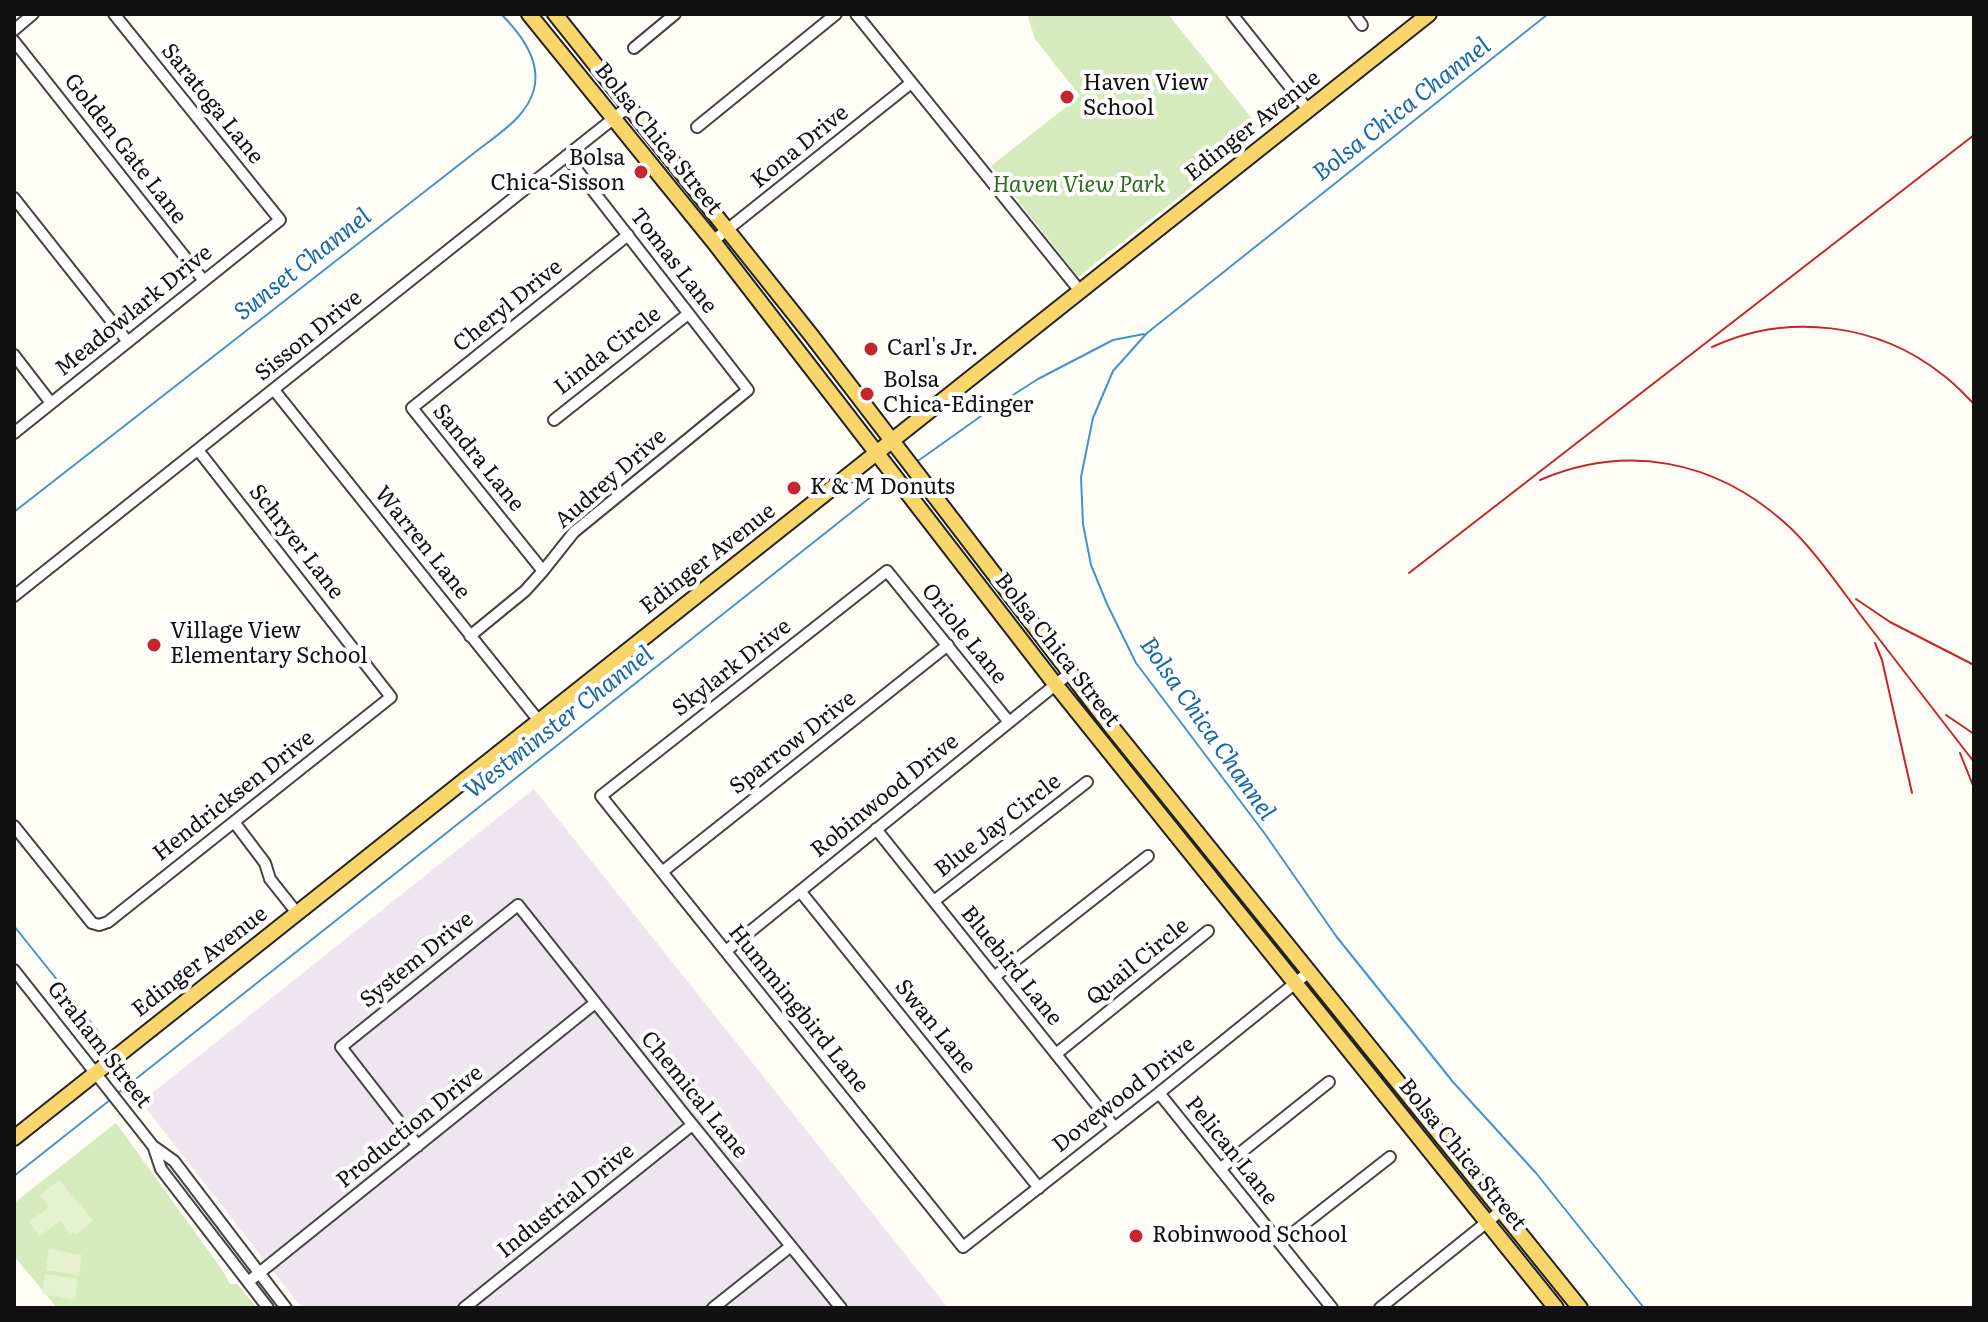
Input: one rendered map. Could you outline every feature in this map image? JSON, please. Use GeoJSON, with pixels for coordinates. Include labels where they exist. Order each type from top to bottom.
{"type":"FeatureCollection","features":[{"type":"Feature","properties":{"kind":"main road","name":"Bolsa Chica Street"},"geometry":{"type":"LineString","coordinates":[[529,14],[713,241],[1055,684],[1556,1308]]}},
{"type":"Feature","properties":{"kind":"main road","name":"Bolsa Chica Street"},"geometry":{"type":"LineString","coordinates":[[555,14],[811,335],[1070,673],[1580,1308]]}},
{"type":"Feature","properties":{"kind":"main road","name":"Edinger Avenue"},"geometry":{"type":"LineString","coordinates":[[14,1138],[100,1079],[297,913],[1429,14]]}},
{"type":"Feature","properties":{"kind":"main road"},"geometry":{"type":"LineString","coordinates":[[795,347],[811,335]]}},
{"type":"Feature","properties":{"kind":"street"},"geometry":{"type":"LineString","coordinates":[[14,30],[33,14]]}},
{"type":"Feature","properties":{"kind":"street","name":"Saratoga Lane"},"geometry":{"type":"LineString","coordinates":[[114,14],[280,220]]}},
{"type":"Feature","properties":{"kind":"street"},"geometry":{"type":"LineString","coordinates":[[634,48],[675,14]]}},
{"type":"Feature","properties":{"kind":"street"},"geometry":{"type":"LineString","coordinates":[[697,127],[836,14]]}},
{"type":"Feature","properties":{"kind":"street"},"geometry":{"type":"LineString","coordinates":[[856,14],[1080,291]]}},
{"type":"Feature","properties":{"kind":"street"},"geometry":{"type":"LineString","coordinates":[[1232,14],[1308,110]]}},
{"type":"Feature","properties":{"kind":"street"},"geometry":{"type":"LineString","coordinates":[[1354,14],[1362,25]]}},
{"type":"Feature","properties":{"kind":"street","name":"Golden Gate Lane"},"geometry":{"type":"LineString","coordinates":[[14,41],[204,281]]}},
{"type":"Feature","properties":{"kind":"street","name":"Kona Drive"},"geometry":{"type":"LineString","coordinates":[[713,241],[911,83]]}},
{"type":"Feature","properties":{"kind":"street","name":"Sisson Drive"},"geometry":{"type":"LineString","coordinates":[[14,596],[628,107]]}},
{"type":"Feature","properties":{"kind":"street","name":"Tomas Lane"},"geometry":{"type":"LineString","coordinates":[[566,156],[748,390]]}},
{"type":"Feature","properties":{"kind":"street"},"geometry":{"type":"LineString","coordinates":[[14,198],[128,342]]}},
{"type":"Feature","properties":{"kind":"street","name":"Meadowlark Drive"},"geometry":{"type":"LineString","coordinates":[[14,433],[280,220]]}},
{"type":"Feature","properties":{"kind":"street","name":"Cheryl Drive"},"geometry":{"type":"LineString","coordinates":[[412,408],[628,235]]}},
{"type":"Feature","properties":{"kind":"street","name":"Linda Circle"},"geometry":{"type":"LineString","coordinates":[[554,420],[688,314]]}},
{"type":"Feature","properties":{"kind":"street"},"geometry":{"type":"LineString","coordinates":[[14,355],[51,403]]}},
{"type":"Feature","properties":{"kind":"street","name":"Warren Lane"},"geometry":{"type":"LineString","coordinates":[[274,390],[539,721]]}},
{"type":"Feature","properties":{"kind":"street","name":"Audrey Drive"},"geometry":{"type":"LineString","coordinates":[[470,636],[525,591],[574,532],[748,390]]}},
{"type":"Feature","properties":{"kind":"street","name":"Sandra Lane"},"geometry":{"type":"LineString","coordinates":[[412,408],[543,571]]}},
{"type":"Feature","properties":{"kind":"street","name":"Schryer Lane"},"geometry":{"type":"LineString","coordinates":[[198,450],[391,697]]}},
{"type":"Feature","properties":{"kind":"street","name":"Oriole Lane"},"geometry":{"type":"LineString","coordinates":[[887,571],[1009,722]]}},
{"type":"Feature","properties":{"kind":"street","name":"Skylark Drive"},"geometry":{"type":"LineString","coordinates":[[601,796],[887,571]]}},
{"type":"Feature","properties":{"kind":"street","name":"Sparrow Drive"},"geometry":{"type":"LineString","coordinates":[[662,872],[948,645]]}},
{"type":"Feature","properties":{"kind":"street","name":"Robinwood Drive"},"geometry":{"type":"LineString","coordinates":[[726,951],[1070,673]]}},
{"type":"Feature","properties":{"kind":"street","name":"Hendricksen Drive"},"geometry":{"type":"LineString","coordinates":[[14,826],[92,923],[99,925],[108,922],[391,697]]}},
{"type":"Feature","properties":{"kind":"street","name":"Blue Jay Circle"},"geometry":{"type":"LineString","coordinates":[[934,901],[1087,782]]}},
{"type":"Feature","properties":{"kind":"street","name":"Hummingbird Lane"},"geometry":{"type":"LineString","coordinates":[[601,796],[963,1247]]}},
{"type":"Feature","properties":{"kind":"street"},"geometry":{"type":"LineString","coordinates":[[234,822],[265,863],[270,879],[297,913]]}},
{"type":"Feature","properties":{"kind":"street","name":"Bluebird Lane"},"geometry":{"type":"LineString","coordinates":[[876,829],[1115,1128]]}},
{"type":"Feature","properties":{"kind":"street"},"geometry":{"type":"LineString","coordinates":[[994,977],[1148,856]]}},
{"type":"Feature","properties":{"kind":"street","name":"Swan Lane"},"geometry":{"type":"LineString","coordinates":[[800,891],[1039,1188]]}},
{"type":"Feature","properties":{"kind":"street","name":"Chemical Lane"},"geometry":{"type":"LineString","coordinates":[[518,905],[841,1308]]}},
{"type":"Feature","properties":{"kind":"street","name":"System Drive"},"geometry":{"type":"LineString","coordinates":[[418,1146],[341,1047],[518,905]]}},
{"type":"Feature","properties":{"kind":"street","name":"Quail Circle"},"geometry":{"type":"LineString","coordinates":[[1056,1054],[1208,931]]}},
{"type":"Feature","properties":{"kind":"street","name":"Graham Street"},"geometry":{"type":"LineString","coordinates":[[14,970],[153,1146],[174,1161],[286,1308]]}},
{"type":"Feature","properties":{"kind":"street","name":"Dovewood Drive"},"geometry":{"type":"LineString","coordinates":[[963,1247],[1309,972]]}},
{"type":"Feature","properties":{"kind":"street","name":"Production Drive"},"geometry":{"type":"LineString","coordinates":[[248,1282],[595,1003]]}},
{"type":"Feature","properties":{"kind":"street"},"geometry":{"type":"LineString","coordinates":[[1220,1169],[1329,1082]]}},
{"type":"Feature","properties":{"kind":"street","name":"Pelican Lane"},"geometry":{"type":"LineString","coordinates":[[1159,1093],[1332,1308]]}},
{"type":"Feature","properties":{"kind":"street","name":"Industrial Drive"},"geometry":{"type":"LineString","coordinates":[[464,1308],[692,1125]]}},
{"type":"Feature","properties":{"kind":"street","name":"Graham Street"},"geometry":{"type":"LineString","coordinates":[[153,1146],[161,1169],[268,1308]]}},
{"type":"Feature","properties":{"kind":"street"},"geometry":{"type":"LineString","coordinates":[[1280,1243],[1390,1157]]}},
{"type":"Feature","properties":{"kind":"street"},"geometry":{"type":"LineString","coordinates":[[1380,1308],[1502,1210]]}},
{"type":"Feature","properties":{"kind":"street"},"geometry":{"type":"LineString","coordinates":[[713,1308],[791,1246]]}},
{"type":"Feature","properties":{"kind":"shaded area"},"geometry":{"type":"Polygon","coordinates":[[[534,789],[948,1308],[302,1308],[141,1102],[534,789]]]}},
{"type":"Feature","properties":{"kind":"green space","name":"Haven View Park"},"geometry":{"type":"Polygon","coordinates":[[[1027,14],[1168,14],[1262,131],[1078,277],[991,166],[1080,96],[1035,39],[1027,14]]]}},
{"type":"Feature","properties":{"kind":"green space"},"geometry":{"type":"Polygon","coordinates":[[[116,1123],[230,1284],[237,1284],[257,1308],[57,1308],[14,1256],[14,1203],[116,1123]]]}},
{"type":"Feature","properties":{"kind":"green space"},"geometry":{"type":"Polygon","coordinates":[[[60,1180],[93,1221],[77,1234],[70,1233],[60,1221],[40,1236],[29,1222],[49,1207],[40,1195],[60,1180]]]}},
{"type":"Feature","properties":{"kind":"green space"},"geometry":{"type":"Polygon","coordinates":[[[49,1249],[82,1255],[79,1275],[46,1270],[49,1249]]]}},
{"type":"Feature","properties":{"kind":"green space"},"geometry":{"type":"Polygon","coordinates":[[[45,1274],[78,1279],[75,1300],[42,1294],[45,1274]]]}},
{"type":"Feature","properties":{"kind":"waterway","name":"Sunset Channel"},"geometry":{"type":"LineString","coordinates":[[14,512],[518,117],[534,90],[534,63],[521,38],[501,14]]}},
{"type":"Feature","properties":{"kind":"waterway","name":"Bolsa Chica Channel"},"geometry":{"type":"LineString","coordinates":[[1548,14],[1147,333],[1113,371],[1093,418],[1081,477],[1083,524],[1091,565],[1136,663],[1265,834],[1336,936],[1453,1082],[1536,1173],[1644,1308]]}},
{"type":"Feature","properties":{"kind":"waterway","name":"Westminster Channel"},"geometry":{"type":"LineString","coordinates":[[915,463],[1038,379],[1113,340],[1144,334]]}},
{"type":"Feature","properties":{"kind":"waterway","name":"Westminster Channel"},"geometry":{"type":"LineString","coordinates":[[118,1093],[891,481]]}},
{"type":"Feature","properties":{"kind":"waterway","name":"Sunset Channel"},"geometry":{"type":"LineString","coordinates":[[14,926],[98,1031]]}},
{"type":"Feature","properties":{"kind":"waterway","name":"Westminster Channel"},"geometry":{"type":"LineString","coordinates":[[14,1176],[110,1100]]}},
{"type":"Feature","properties":{"kind":"railway"},"geometry":{"type":"LineString","coordinates":[[1409,573],[1974,135]]}},
{"type":"Feature","properties":{"kind":"railway"},"geometry":{"type":"LineString","coordinates":[[1712,347],[1771,329],[1831,328],[1861,334],[1917,357],[1947,378],[1974,404]]}},
{"type":"Feature","properties":{"kind":"railway"},"geometry":{"type":"LineString","coordinates":[[1540,480],[1605,462],[1637,461],[1668,464],[1699,472],[1757,501],[1784,522],[1817,558],[1974,762]]}},
{"type":"Feature","properties":{"kind":"railway"},"geometry":{"type":"LineString","coordinates":[[1856,599],[1890,622],[1974,665]]}},
{"type":"Feature","properties":{"kind":"railway"},"geometry":{"type":"LineString","coordinates":[[1875,643],[1882,660],[1912,793]]}},
{"type":"Feature","properties":{"kind":"railway"},"geometry":{"type":"LineString","coordinates":[[1946,715],[1974,734]]}},
{"type":"Feature","properties":{"kind":"railway"},"geometry":{"type":"LineString","coordinates":[[1960,753],[1974,788]]}},
{"type":"Feature","properties":{"kind":"place","name":"Haven View School"},"geometry":{"type":"Point","coordinates":[1067,97]}},
{"type":"Feature","properties":{"kind":"place","name":"Bolsa Chica-Sisson"},"geometry":{"type":"Point","coordinates":[641,172]}},
{"type":"Feature","properties":{"kind":"place","name":"Carl's Jr."},"geometry":{"type":"Point","coordinates":[871,349]}},
{"type":"Feature","properties":{"kind":"place","name":"Bolsa Chica-Edinger"},"geometry":{"type":"Point","coordinates":[867,394]}},
{"type":"Feature","properties":{"kind":"place","name":"K & M Donuts"},"geometry":{"type":"Point","coordinates":[794,488]}},
{"type":"Feature","properties":{"kind":"place","name":"Village View Elementary School"},"geometry":{"type":"Point","coordinates":[154,645]}},
{"type":"Feature","properties":{"kind":"place","name":"Robinwood School"},"geometry":{"type":"Point","coordinates":[1136,1236]}}]}
